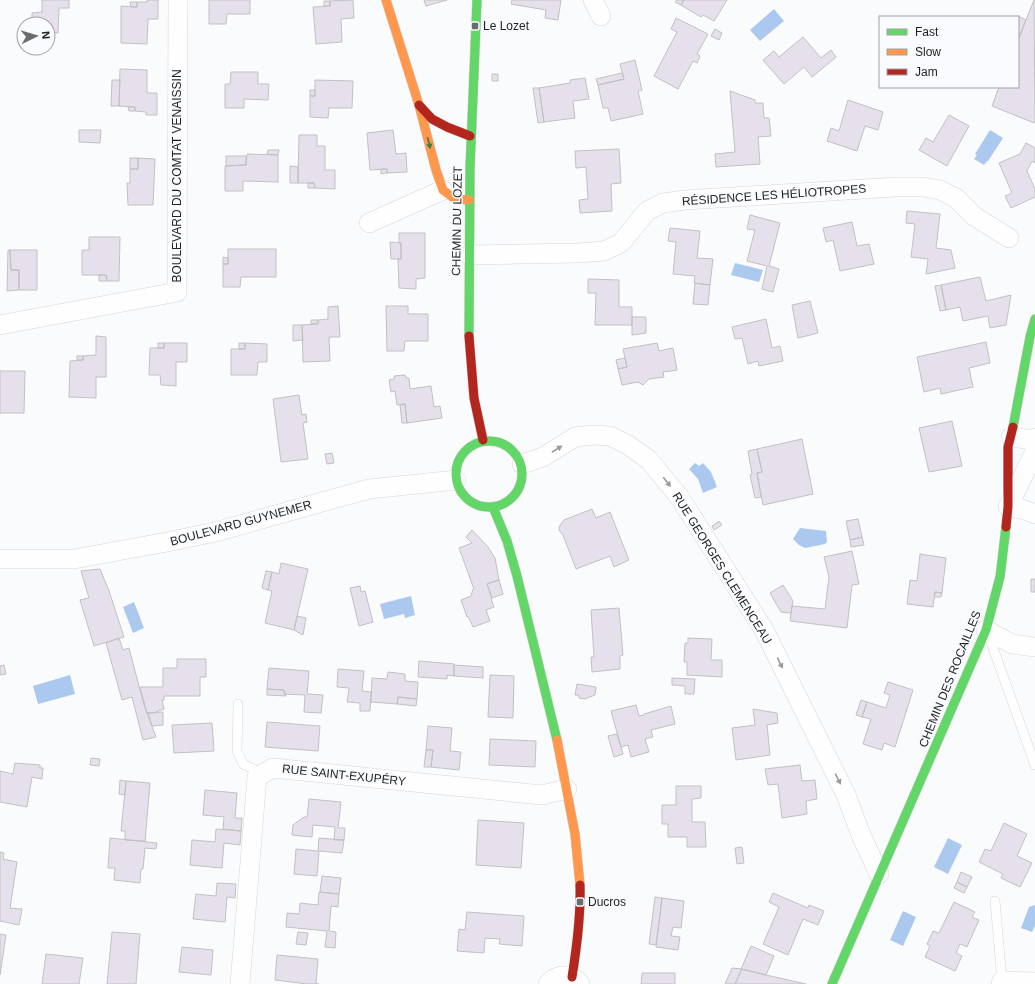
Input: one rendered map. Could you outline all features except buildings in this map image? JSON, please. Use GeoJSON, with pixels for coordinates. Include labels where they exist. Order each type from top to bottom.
{"type":"FeatureCollection","features":[{"type":"Feature","properties":{"kind":"street","name":"BOULEVARD DU COMTAT VENAISSIN"},"geometry":{"type":"LineString","coordinates":[[0,325],[177,292],[178,0]]}},
{"type":"Feature","properties":{"kind":"street"},"geometry":{"type":"LineString","coordinates":[[386,0],[443,190],[455,199],[469,200]]}},
{"type":"Feature","properties":{"kind":"street","name":"CHEMIN DU LOZET"},"geometry":{"type":"LineString","coordinates":[[476,0],[470,136],[468,255],[469,341],[476,408],[483,440]]}},
{"type":"Feature","properties":{"kind":"street"},"geometry":{"type":"LineString","coordinates":[[419,106],[432,119],[470,136]]}},
{"type":"Feature","properties":{"kind":"street","name":"RÉSIDENCE LES HÉLIOTROPES"},"geometry":{"type":"LineString","coordinates":[[468,255],[604,251],[621,243],[647,211],[664,204],[685,200],[896,187],[922,187],[940,190],[956,198],[974,216],[1009,238]]}},
{"type":"Feature","properties":{"kind":"street"},"geometry":{"type":"LineString","coordinates":[[369,223],[443,190]]}},
{"type":"Feature","properties":{"kind":"street","name":"CHEMIN DES ROCAILLES"},"geometry":{"type":"LineString","coordinates":[[832,984],[986,630],[1000,577],[1008,507],[1008,446],[1016,418],[1030,337],[1035,319]]}},
{"type":"Feature","properties":{"kind":"street","name":"RUE GEORGES CLEMENCEAU"},"geometry":{"type":"LineString","coordinates":[[522,464],[548,454],[576,438],[593,435],[610,436],[628,445],[649,460],[680,498],[764,630],[846,796],[880,874]]}},
{"type":"Feature","properties":{"kind":"street"},"geometry":{"type":"LineString","coordinates":[[1011,437],[1032,440],[1035,438]]}},
{"type":"Feature","properties":{"kind":"street"},"geometry":{"type":"LineString","coordinates":[[483,440],[502,442],[511,448],[522,464],[522,483],[517,492],[507,502],[493,507],[485,507],[470,501],[463,495],[456,480],[456,469],[459,459],[465,450],[473,444],[483,440]]}},
{"type":"Feature","properties":{"kind":"street"},"geometry":{"type":"LineString","coordinates":[[1035,451],[1008,507],[1022,509],[1035,514]]}},
{"type":"Feature","properties":{"kind":"street","name":"BOULEVARD GUYNEMER"},"geometry":{"type":"LineString","coordinates":[[0,559],[74,559],[216,532],[369,488],[456,480]]}},
{"type":"Feature","properties":{"kind":"street"},"geometry":{"type":"LineString","coordinates":[[493,507],[507,541],[520,584],[536,648],[567,789],[577,847],[580,929],[576,980],[565,976],[559,976],[548,984]]}},
{"type":"Feature","properties":{"kind":"street"},"geometry":{"type":"LineString","coordinates":[[986,630],[1012,644],[1035,647]]}},
{"type":"Feature","properties":{"kind":"street","name":"RUE SAINT-EXUPÉRY"},"geometry":{"type":"LineString","coordinates":[[263,774],[273,768],[542,795],[567,789]]}},
{"type":"Feature","properties":{"kind":"street"},"geometry":{"type":"LineString","coordinates":[[240,984],[257,777],[263,774]]}},
{"type":"Feature","properties":{"kind":"street"},"geometry":{"type":"LineString","coordinates":[[1001,983],[1035,982]]}},
{"type":"Feature","properties":{"kind":"lane"},"geometry":{"type":"LineString","coordinates":[[986,630],[1035,765]]}},
{"type":"Feature","properties":{"kind":"lane"},"geometry":{"type":"LineString","coordinates":[[238,704],[237,751],[243,764],[263,774]]}},
{"type":"Feature","properties":{"kind":"lane"},"geometry":{"type":"LineString","coordinates":[[995,901],[1001,983]]}},
{"type":"Feature","properties":{"kind":"water"},"geometry":{"type":"Polygon","coordinates":[[[774,9],[784,21],[760,41],[750,30],[774,9]]]}},
{"type":"Feature","properties":{"kind":"water"},"geometry":{"type":"Polygon","coordinates":[[[990,130],[1003,138],[984,165],[974,159],[977,155],[975,154],[990,130]]]}},
{"type":"Feature","properties":{"kind":"water"},"geometry":{"type":"Polygon","coordinates":[[[735,263],[763,270],[759,282],[731,275],[735,263]]]}},
{"type":"Feature","properties":{"kind":"water"},"geometry":{"type":"Polygon","coordinates":[[[695,463],[699,466],[703,463],[711,472],[717,487],[703,493],[698,479],[689,469],[695,463]]]}},
{"type":"Feature","properties":{"kind":"water"},"geometry":{"type":"Polygon","coordinates":[[[800,528],[826,531],[827,542],[825,544],[805,548],[799,545],[793,539],[800,528]]]}},
{"type":"Feature","properties":{"kind":"water"},"geometry":{"type":"Polygon","coordinates":[[[411,596],[415,615],[405,618],[404,614],[384,619],[380,604],[411,596]]]}},
{"type":"Feature","properties":{"kind":"water"},"geometry":{"type":"Polygon","coordinates":[[[134,602],[144,628],[133,633],[123,607],[134,602]]]}},
{"type":"Feature","properties":{"kind":"water"},"geometry":{"type":"Polygon","coordinates":[[[70,675],[75,694],[38,704],[33,686],[70,675]]]}},
{"type":"Feature","properties":{"kind":"water"},"geometry":{"type":"Polygon","coordinates":[[[948,838],[962,845],[948,874],[934,867],[948,838]]]}},
{"type":"Feature","properties":{"kind":"water"},"geometry":{"type":"Polygon","coordinates":[[[1035,905],[1035,926],[1032,932],[1021,928],[1029,907],[1035,905]]]}},
{"type":"Feature","properties":{"kind":"water"},"geometry":{"type":"Polygon","coordinates":[[[903,911],[916,917],[903,946],[890,940],[903,911]]]}},
{"type":"Feature","properties":{"kind":"traffic: fast"},"geometry":{"type":"LineString","coordinates":[[469,336],[470,168],[477,0]]}},
{"type":"Feature","properties":{"kind":"traffic: fast"},"geometry":{"type":"LineString","coordinates":[[1013,427],[1030,337],[1035,319]]}},
{"type":"Feature","properties":{"kind":"traffic: fast"},"geometry":{"type":"LineString","coordinates":[[482,441],[496,441],[508,446],[517,455],[522,467],[522,474],[520,487],[513,498],[496,507],[482,507],[470,502],[461,493],[456,481],[456,467],[461,455],[470,446],[482,441]]}},
{"type":"Feature","properties":{"kind":"traffic: fast"},"geometry":{"type":"LineString","coordinates":[[493,507],[507,541],[517,576],[557,740]]}},
{"type":"Feature","properties":{"kind":"traffic: fast"},"geometry":{"type":"LineString","coordinates":[[832,984],[986,630],[1000,577],[1006,527]]}},
{"type":"Feature","properties":{"kind":"traffic: slow"},"geometry":{"type":"LineString","coordinates":[[386,0],[419,105],[436,170],[443,190],[455,199],[469,200]]}},
{"type":"Feature","properties":{"kind":"traffic: slow"},"geometry":{"type":"LineString","coordinates":[[557,740],[575,834],[580,885]]}},
{"type":"Feature","properties":{"kind":"traffic: jam"},"geometry":{"type":"LineString","coordinates":[[419,105],[432,119],[470,136]]}},
{"type":"Feature","properties":{"kind":"traffic: jam"},"geometry":{"type":"LineString","coordinates":[[469,336],[474,398],[483,440]]}},
{"type":"Feature","properties":{"kind":"traffic: jam"},"geometry":{"type":"LineString","coordinates":[[1006,527],[1008,507],[1008,447],[1013,427]]}},
{"type":"Feature","properties":{"kind":"traffic: jam"},"geometry":{"type":"LineString","coordinates":[[572,977],[576,954],[580,909],[580,885]]}},
{"type":"Feature","properties":{"kind":"place","name":"Le Lozet"},"geometry":{"type":"Point","coordinates":[475,26]}},
{"type":"Feature","properties":{"kind":"place","name":"Ducros"},"geometry":{"type":"Point","coordinates":[580,902]}}]}
